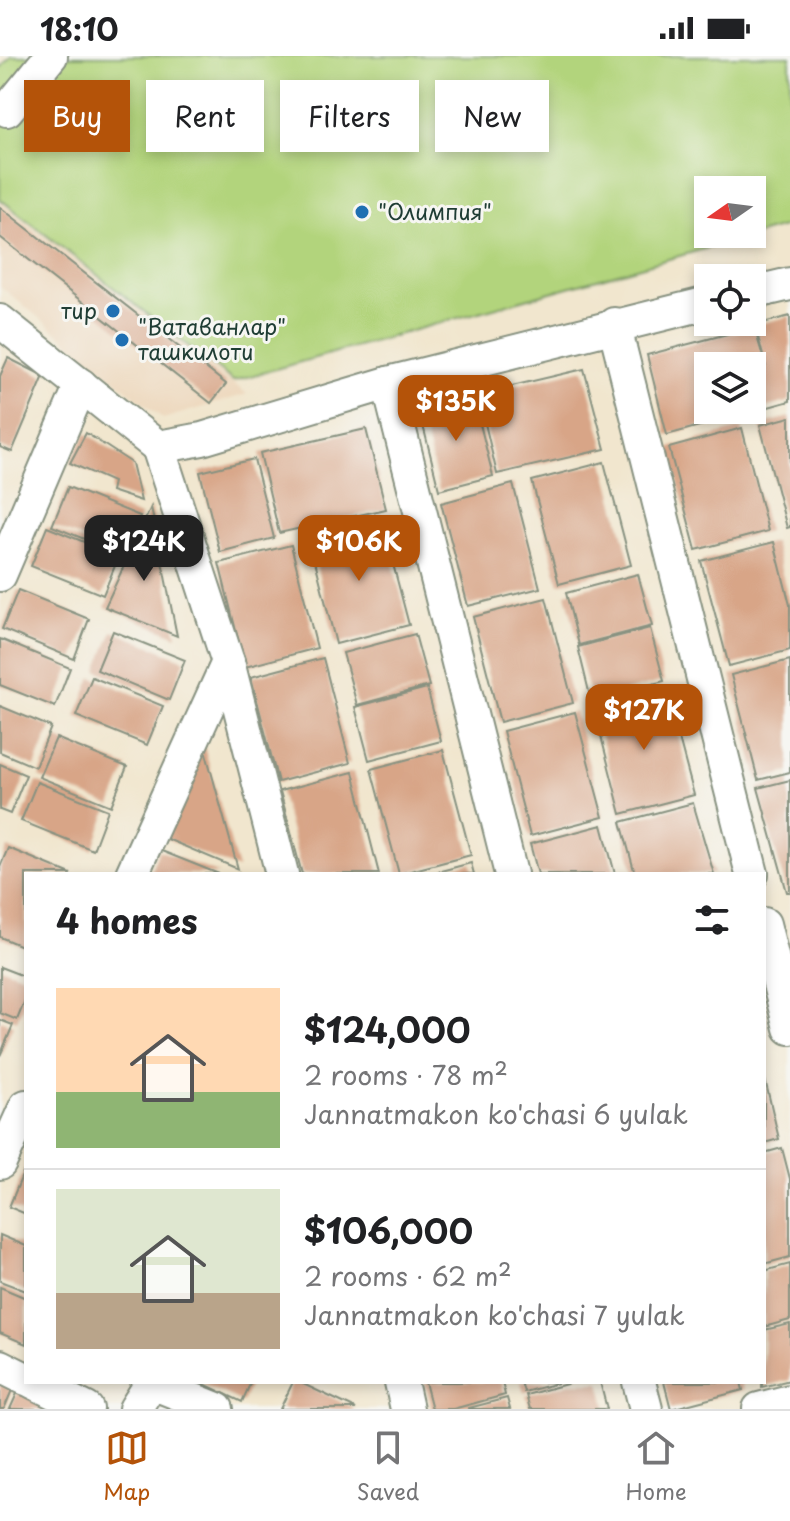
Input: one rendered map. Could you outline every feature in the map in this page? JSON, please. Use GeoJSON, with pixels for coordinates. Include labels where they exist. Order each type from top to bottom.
{"type":"FeatureCollection","features":[{"type":"Feature","properties":{"kind":"street"},"geometry":{"type":"LineString","coordinates":[[7,110],[51,56]]}},
{"type":"Feature","properties":{"kind":"street"},"geometry":{"type":"LineString","coordinates":[[766,290],[790,284]]}},
{"type":"Feature","properties":{"kind":"street"},"geometry":{"type":"LineString","coordinates":[[158,447],[202,439],[388,383],[694,306]]}},
{"type":"Feature","properties":{"kind":"street"},"geometry":{"type":"LineString","coordinates":[[0,321],[158,447],[228,662],[281,872]]}},
{"type":"Feature","properties":{"kind":"street"},"geometry":{"type":"LineString","coordinates":[[614,324],[751,872]]}},
{"type":"Feature","properties":{"kind":"street"},"geometry":{"type":"LineString","coordinates":[[388,383],[510,872]]}},
{"type":"Feature","properties":{"kind":"street"},"geometry":{"type":"LineString","coordinates":[[0,575],[81,385]]}},
{"type":"Feature","properties":{"kind":"street"},"geometry":{"type":"LineString","coordinates":[[133,872],[228,662]]}},
{"type":"Feature","properties":{"kind":"street"},"geometry":{"type":"LineString","coordinates":[[766,932],[790,1028]]}},
{"type":"Feature","properties":{"kind":"street"},"geometry":{"type":"LineString","coordinates":[[0,1163],[24,1110]]}},
{"type":"Feature","properties":{"kind":"street"},"geometry":{"type":"LineString","coordinates":[[0,1366],[24,1378]]}},
{"type":"Feature","properties":{"kind":"street"},"geometry":{"type":"LineString","coordinates":[[37,1384],[87,1409]]}},
{"type":"Feature","properties":{"kind":"street"},"geometry":{"type":"LineString","coordinates":[[135,1409],[151,1384]]}},
{"type":"Feature","properties":{"kind":"street"},"geometry":{"type":"LineString","coordinates":[[157,1384],[217,1409]]}},
{"type":"Feature","properties":{"kind":"street"},"geometry":{"type":"LineString","coordinates":[[401,1384],[407,1409]]}},
{"type":"Feature","properties":{"kind":"street"},"geometry":{"type":"LineString","coordinates":[[640,1384],[646,1409]]}},
{"type":"Feature","properties":{"kind":"street"},"geometry":{"type":"LineString","coordinates":[[759,1409],[790,1401]]}},
{"type":"Feature","properties":{"kind":"shaded area","name":"\"Ватаванлар\" ташкилоти"},"geometry":{"type":"Polygon","coordinates":[[[0,202],[247,394],[163,419],[0,286],[0,202]]]}},
{"type":"Feature","properties":{"kind":"green space","name":"\"Олимпия\""},"geometry":{"type":"Polygon","coordinates":[[[11,56],[790,56],[790,225],[766,232],[766,176],[694,176],[694,248],[708,248],[233,381],[0,199],[0,69],[11,56]]]}},
{"type":"Feature","properties":{"kind":"building","name":"тир"},"geometry":{"type":"Polygon","coordinates":[[[0,207],[226,384],[211,403],[0,237],[0,207]]]}},
{"type":"Feature","properties":{"kind":"building"},"geometry":{"type":"Polygon","coordinates":[[[790,316],[790,401],[766,408],[766,352],[762,352],[758,336],[766,336],[766,322],[790,316]]]}},
{"type":"Feature","properties":{"kind":"building"},"geometry":{"type":"Polygon","coordinates":[[[720,336],[757,336],[762,352],[694,352],[694,424],[707,424],[667,435],[647,355],[720,336]]]}},
{"type":"Feature","properties":{"kind":"building"},"geometry":{"type":"Polygon","coordinates":[[[8,358],[44,376],[12,452],[0,447],[0,376],[8,358]]]}},
{"type":"Feature","properties":{"kind":"building"},"geometry":{"type":"Polygon","coordinates":[[[584,369],[605,449],[497,474],[478,394],[584,369]]]}},
{"type":"Feature","properties":{"kind":"building"},"geometry":{"type":"Polygon","coordinates":[[[473,396],[493,476],[439,490],[419,409],[473,396]]]}},
{"type":"Feature","properties":{"kind":"building"},"geometry":{"type":"Polygon","coordinates":[[[790,417],[790,527],[787,528],[760,425],[790,417]]]}},
{"type":"Feature","properties":{"kind":"building"},"geometry":{"type":"Polygon","coordinates":[[[742,428],[768,531],[696,550],[669,448],[742,428]]]}},
{"type":"Feature","properties":{"kind":"building"},"geometry":{"type":"Polygon","coordinates":[[[366,429],[386,509],[279,533],[260,453],[366,429]]]}},
{"type":"Feature","properties":{"kind":"building"},"geometry":{"type":"Polygon","coordinates":[[[86,433],[132,463],[141,501],[111,491],[113,482],[70,463],[86,433]]]}},
{"type":"Feature","properties":{"kind":"building"},"geometry":{"type":"Polygon","coordinates":[[[254,459],[274,538],[220,552],[200,472],[254,459]]]}},
{"type":"Feature","properties":{"kind":"building"},"geometry":{"type":"Polygon","coordinates":[[[604,462],[631,565],[559,584],[532,481],[604,462]]]}},
{"type":"Feature","properties":{"kind":"building"},"geometry":{"type":"Polygon","coordinates":[[[513,484],[540,588],[468,606],[441,503],[513,484]]]}},
{"type":"Feature","properties":{"kind":"building"},"geometry":{"type":"Polygon","coordinates":[[[68,487],[140,516],[124,555],[52,526],[68,487]]]}},
{"type":"Feature","properties":{"kind":"building"},"geometry":{"type":"Polygon","coordinates":[[[151,507],[177,636],[105,607],[151,507]]]}},
{"type":"Feature","properties":{"kind":"building"},"geometry":{"type":"Polygon","coordinates":[[[382,522],[409,625],[336,644],[310,541],[382,522]]]}},
{"type":"Feature","properties":{"kind":"building"},"geometry":{"type":"Polygon","coordinates":[[[47,527],[119,556],[103,595],[31,566],[47,527]]]}},
{"type":"Feature","properties":{"kind":"building"},"geometry":{"type":"Polygon","coordinates":[[[774,542],[790,605],[790,650],[729,666],[701,561],[774,542]]]}},
{"type":"Feature","properties":{"kind":"building"},"geometry":{"type":"Polygon","coordinates":[[[291,545],[317,648],[245,667],[219,563],[291,545]]]}},
{"type":"Feature","properties":{"kind":"building"},"geometry":{"type":"Polygon","coordinates":[[[638,574],[652,626],[579,645],[566,593],[638,574]]]}},
{"type":"Feature","properties":{"kind":"building"},"geometry":{"type":"Polygon","coordinates":[[[18,590],[89,619],[74,659],[2,629],[18,590]]]}},
{"type":"Feature","properties":{"kind":"building"},"geometry":{"type":"Polygon","coordinates":[[[546,598],[573,703],[500,722],[473,617],[546,598]]]}},
{"type":"Feature","properties":{"kind":"building"},"geometry":{"type":"Polygon","coordinates":[[[650,628],[664,681],[591,700],[578,647],[650,628]]]}},
{"type":"Feature","properties":{"kind":"building"},"geometry":{"type":"Polygon","coordinates":[[[113,631],[185,660],[169,700],[97,670],[113,631]]]}},
{"type":"Feature","properties":{"kind":"building"},"geometry":{"type":"Polygon","coordinates":[[[415,634],[429,686],[357,705],[343,653],[415,634]]]}},
{"type":"Feature","properties":{"kind":"building"},"geometry":{"type":"Polygon","coordinates":[[[0,639],[70,668],[55,707],[0,685],[0,639]]]}},
{"type":"Feature","properties":{"kind":"building"},"geometry":{"type":"Polygon","coordinates":[[[323,658],[350,763],[278,782],[251,677],[323,658]]]}},
{"type":"Feature","properties":{"kind":"building"},"geometry":{"type":"Polygon","coordinates":[[[790,660],[790,772],[758,780],[731,675],[790,660]]]}},
{"type":"Feature","properties":{"kind":"building"},"geometry":{"type":"Polygon","coordinates":[[[92,677],[163,706],[147,745],[76,716],[92,677]]]}},
{"type":"Feature","properties":{"kind":"building"},"geometry":{"type":"Polygon","coordinates":[[[427,688],[441,741],[369,760],[355,707],[427,688]]]}},
{"type":"Feature","properties":{"kind":"building"},"geometry":{"type":"Polygon","coordinates":[[[666,690],[694,795],[621,814],[594,709],[666,690]]]}},
{"type":"Feature","properties":{"kind":"building"},"geometry":{"type":"Polygon","coordinates":[[[0,706],[51,727],[35,767],[0,752],[0,706]]]}},
{"type":"Feature","properties":{"kind":"building"},"geometry":{"type":"Polygon","coordinates":[[[575,712],[603,817],[530,836],[503,731],[575,712]]]}},
{"type":"Feature","properties":{"kind":"building"},"geometry":{"type":"Polygon","coordinates":[[[56,738],[127,767],[111,806],[39,777],[56,738]]]}},
{"type":"Feature","properties":{"kind":"building"},"geometry":{"type":"Polygon","coordinates":[[[204,746],[238,869],[160,836],[204,746]]]}},
{"type":"Feature","properties":{"kind":"building"},"geometry":{"type":"Polygon","coordinates":[[[443,750],[471,855],[398,872],[371,769],[443,750]]]}},
{"type":"Feature","properties":{"kind":"building"},"geometry":{"type":"Polygon","coordinates":[[[0,764],[26,775],[10,814],[0,810],[0,764]]]}},
{"type":"Feature","properties":{"kind":"building"},"geometry":{"type":"Polygon","coordinates":[[[353,772],[378,872],[301,872],[280,791],[353,772]]]}},
{"type":"Feature","properties":{"kind":"building"},"geometry":{"type":"Polygon","coordinates":[[[790,780],[790,892],[787,892],[758,788],[790,780]]]}},
{"type":"Feature","properties":{"kind":"building"},"geometry":{"type":"Polygon","coordinates":[[[37,782],[108,810],[93,850],[21,821],[37,782]]]}},
{"type":"Feature","properties":{"kind":"building"},"geometry":{"type":"Polygon","coordinates":[[[693,803],[713,872],[634,872],[621,822],[693,803]]]}},
{"type":"Feature","properties":{"kind":"building"},"geometry":{"type":"Polygon","coordinates":[[[602,825],[614,872],[537,872],[530,844],[602,825]]]}},
{"type":"Feature","properties":{"kind":"building"},"geometry":{"type":"Polygon","coordinates":[[[8,848],[66,872],[24,872],[24,947],[0,937],[0,867],[8,848]]]}},
{"type":"Feature","properties":{"kind":"building"},"geometry":{"type":"Polygon","coordinates":[[[159,850],[214,872],[150,872],[159,850]]]}},
{"type":"Feature","properties":{"kind":"building"},"geometry":{"type":"Polygon","coordinates":[[[471,863],[473,872],[437,872],[471,863]]]}},
{"type":"Feature","properties":{"kind":"building"},"geometry":{"type":"Polygon","coordinates":[[[0,967],[24,976],[24,1003],[17,1020],[0,1013],[0,967]]]}},
{"type":"Feature","properties":{"kind":"building"},"geometry":{"type":"Polygon","coordinates":[[[0,1020],[13,1025],[0,1056],[0,1020]]]}},
{"type":"Feature","properties":{"kind":"building"},"geometry":{"type":"Polygon","coordinates":[[[766,1084],[779,1139],[766,1142],[766,1084]]]}},
{"type":"Feature","properties":{"kind":"building"},"geometry":{"type":"Polygon","coordinates":[[[782,1148],[790,1179],[790,1257],[766,1263],[766,1152],[782,1148]]]}},
{"type":"Feature","properties":{"kind":"building"},"geometry":{"type":"Polygon","coordinates":[[[24,1171],[24,1213],[9,1207],[24,1171]]]}},
{"type":"Feature","properties":{"kind":"building"},"geometry":{"type":"Polygon","coordinates":[[[0,1235],[24,1245],[24,1290],[0,1281],[0,1235]]]}},
{"type":"Feature","properties":{"kind":"building"},"geometry":{"type":"Polygon","coordinates":[[[790,1264],[790,1320],[766,1326],[766,1270],[790,1264]]]}},
{"type":"Feature","properties":{"kind":"building"},"geometry":{"type":"Polygon","coordinates":[[[0,1287],[24,1297],[24,1343],[0,1333],[0,1287]]]}},
{"type":"Feature","properties":{"kind":"building"},"geometry":{"type":"Polygon","coordinates":[[[790,1324],[790,1380],[762,1387],[766,1384],[766,1330],[790,1324]]]}},
{"type":"Feature","properties":{"kind":"building"},"geometry":{"type":"Polygon","coordinates":[[[0,1384],[12,1390],[4,1409],[0,1409],[0,1384]]]}},
{"type":"Feature","properties":{"kind":"building"},"geometry":{"type":"Polygon","coordinates":[[[204,1384],[250,1384],[242,1402],[204,1384]]]}},
{"type":"Feature","properties":{"kind":"building"},"geometry":{"type":"Polygon","coordinates":[[[292,1384],[303,1384],[356,1409],[280,1409],[292,1384]]]}},
{"type":"Feature","properties":{"kind":"building"},"geometry":{"type":"Polygon","coordinates":[[[426,1384],[502,1384],[505,1395],[453,1409],[432,1409],[426,1384]]]}},
{"type":"Feature","properties":{"kind":"building"},"geometry":{"type":"Polygon","coordinates":[[[522,1384],[554,1384],[524,1392],[522,1384]]]}},
{"type":"Feature","properties":{"kind":"building"},"geometry":{"type":"Polygon","coordinates":[[[567,1384],[601,1384],[607,1409],[530,1409],[526,1395],[567,1384]]]}},
{"type":"Feature","properties":{"kind":"building"},"geometry":{"type":"Polygon","coordinates":[[[665,1384],[742,1384],[743,1390],[671,1409],[665,1384]]]}},
{"type":"Feature","properties":{"kind":"building"},"geometry":{"type":"Polygon","coordinates":[[[19,1389],[59,1409],[10,1409],[19,1389]]]}},
{"type":"Feature","properties":{"kind":"building"},"geometry":{"type":"Polygon","coordinates":[[[507,1398],[510,1409],[469,1409],[469,1408],[507,1398]]]}},
{"type":"Feature","properties":{"kind":"place","name":"\"Олимпия\""},"geometry":{"type":"Point","coordinates":[362,212]}},
{"type":"Feature","properties":{"kind":"place","name":"тир"},"geometry":{"type":"Point","coordinates":[113,311]}},
{"type":"Feature","properties":{"kind":"place","name":"\"Ватаванлар\" ташкилоти"},"geometry":{"type":"Point","coordinates":[122,340]}}]}
